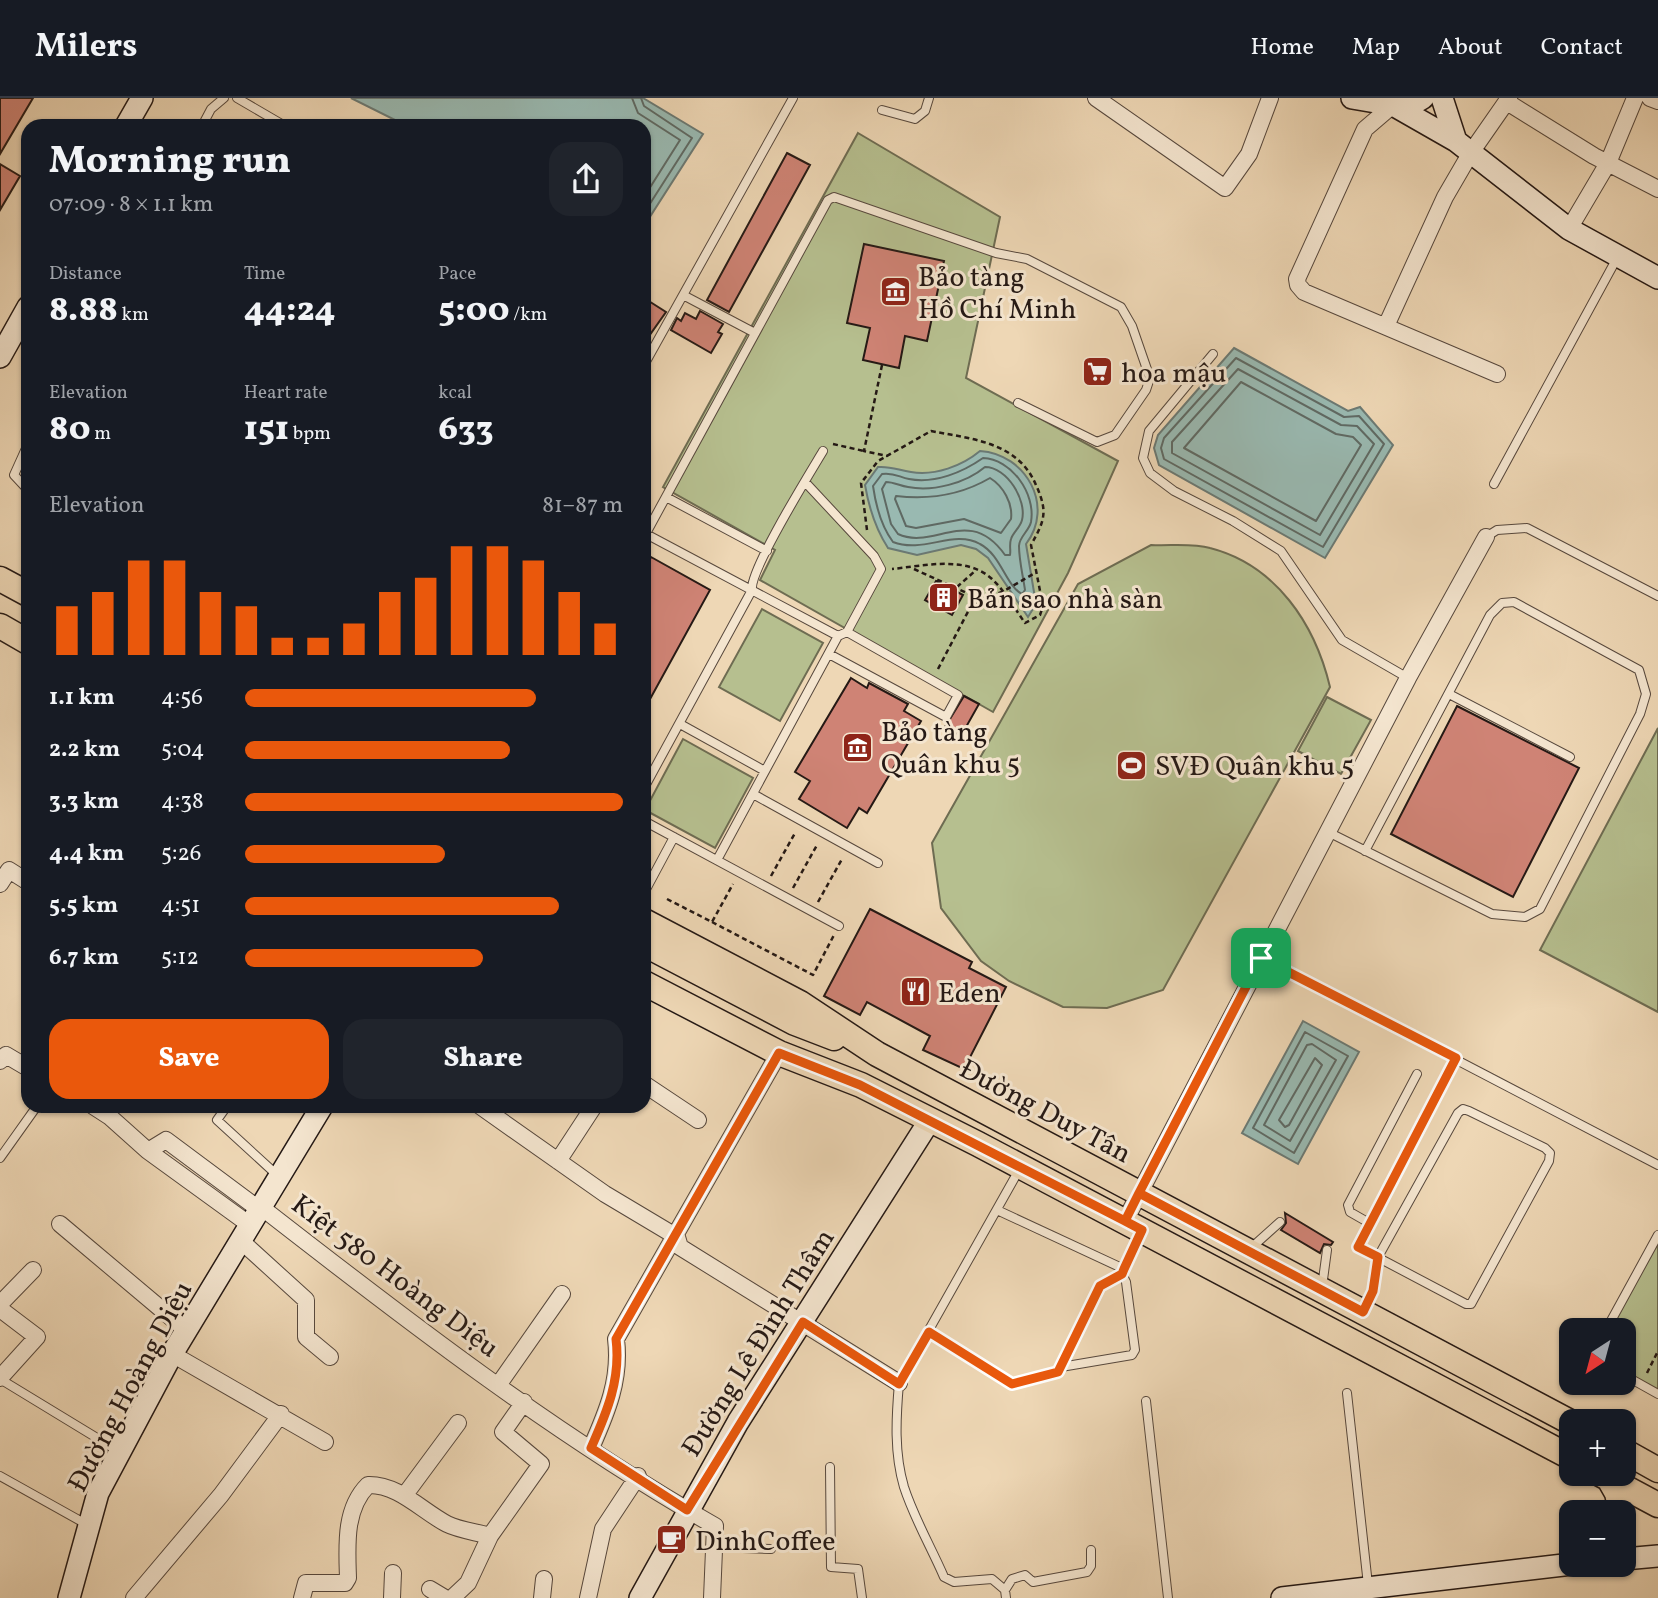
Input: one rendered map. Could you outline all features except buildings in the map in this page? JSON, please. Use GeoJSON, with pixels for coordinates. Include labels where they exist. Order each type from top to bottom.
{"type":"FeatureCollection","features":[{"type":"Feature","properties":{"kind":"main road"},"geometry":{"type":"LineString","coordinates":[[130,119],[142,98]]}},
{"type":"Feature","properties":{"kind":"main road"},"geometry":{"type":"LineString","coordinates":[[1352,98],[1413,104],[1423,98]]}},
{"type":"Feature","properties":{"kind":"main road"},"geometry":{"type":"LineString","coordinates":[[1442,98],[1463,147]]}},
{"type":"Feature","properties":{"kind":"main road"},"geometry":{"type":"LineString","coordinates":[[1386,102],[1463,147],[1570,229],[1658,278]]}},
{"type":"Feature","properties":{"kind":"main road"},"geometry":{"type":"LineString","coordinates":[[0,357],[21,336]]}},
{"type":"Feature","properties":{"kind":"main road"},"geometry":{"type":"LineString","coordinates":[[0,579],[21,590]]}},
{"type":"Feature","properties":{"kind":"main road"},"geometry":{"type":"LineString","coordinates":[[0,626],[21,638]]}},
{"type":"Feature","properties":{"kind":"main road","name":"Đường Duy Tân"},"geometry":{"type":"LineString","coordinates":[[651,924],[800,1003],[877,1054],[1559,1416]]}},
{"type":"Feature","properties":{"kind":"main road"},"geometry":{"type":"LineString","coordinates":[[651,948],[795,1023],[877,1054]]}},
{"type":"Feature","properties":{"kind":"main road"},"geometry":{"type":"LineString","coordinates":[[651,968],[788,1038],[860,1085]]}},
{"type":"Feature","properties":{"kind":"main road"},"geometry":{"type":"LineString","coordinates":[[651,987],[779,1053],[860,1085],[1021,1166],[1559,1451]]}},
{"type":"Feature","properties":{"kind":"main road","name":"Đường Hoàng Diệu"},"geometry":{"type":"LineString","coordinates":[[69,1598],[98,1493],[172,1354],[318,1113]]}},
{"type":"Feature","properties":{"kind":"main road","name":"Đường Lê Đình Thâm"},"geometry":{"type":"LineString","coordinates":[[640,1598],[687,1510],[930,1120]]}},
{"type":"Feature","properties":{"kind":"main road"},"geometry":{"type":"LineString","coordinates":[[1636,1457],[1658,1469]]}},
{"type":"Feature","properties":{"kind":"main road"},"geometry":{"type":"LineString","coordinates":[[1623,1486],[1658,1505]]}},
{"type":"Feature","properties":{"kind":"main road"},"geometry":{"type":"LineString","coordinates":[[1636,1558],[1658,1556]]}},
{"type":"Feature","properties":{"kind":"main road"},"geometry":{"type":"LineString","coordinates":[[1282,1598],[1559,1566]]}},
{"type":"Feature","properties":{"kind":"street"},"geometry":{"type":"LineString","coordinates":[[1096,98],[1225,188],[1249,154],[1270,98]]}},
{"type":"Feature","properties":{"kind":"street"},"geometry":{"type":"LineString","coordinates":[[1570,229],[1608,163],[1635,98]]}},
{"type":"Feature","properties":{"kind":"street"},"geometry":{"type":"LineString","coordinates":[[1650,98],[1658,101]]}},
{"type":"Feature","properties":{"kind":"street"},"geometry":{"type":"LineString","coordinates":[[1386,326],[1445,197],[1463,147],[1508,100],[1608,163],[1658,190]]}},
{"type":"Feature","properties":{"kind":"street"},"geometry":{"type":"LineString","coordinates":[[1386,102],[1365,129],[1297,279],[1304,292],[1497,374]]}},
{"type":"Feature","properties":{"kind":"street"},"geometry":{"type":"LineString","coordinates":[[1133,1226],[1139,1193],[1408,678],[1486,537]]}},
{"type":"Feature","properties":{"kind":"street"},"geometry":{"type":"LineString","coordinates":[[0,884],[9,870],[21,878]]}},
{"type":"Feature","properties":{"kind":"street"},"geometry":{"type":"LineString","coordinates":[[591,1448],[606,1414],[619,1365],[616,1339],[677,1237],[779,1053]]}},
{"type":"Feature","properties":{"kind":"street"},"geometry":{"type":"LineString","coordinates":[[0,1061],[6,1055],[21,1064]]}},
{"type":"Feature","properties":{"kind":"street"},"geometry":{"type":"LineString","coordinates":[[651,1089],[698,1120]]}},
{"type":"Feature","properties":{"kind":"street"},"geometry":{"type":"LineString","coordinates":[[104,1113],[148,1151],[166,1140],[253,1221],[306,1300],[306,1337],[330,1357]]}},
{"type":"Feature","properties":{"kind":"street"},"geometry":{"type":"LineString","coordinates":[[491,1113],[558,1161],[677,1237],[680,1247],[899,1384]]}},
{"type":"Feature","properties":{"kind":"street"},"geometry":{"type":"LineString","coordinates":[[558,1161],[589,1113]]}},
{"type":"Feature","properties":{"kind":"street","name":"Kiệt 580 Hoàng Diệu"},"geometry":{"type":"LineString","coordinates":[[253,1221],[406,1319],[591,1448],[715,1526],[715,1547]]}},
{"type":"Feature","properties":{"kind":"street"},"geometry":{"type":"LineString","coordinates":[[60,1224],[186,1330]]}},
{"type":"Feature","properties":{"kind":"street"},"geometry":{"type":"LineString","coordinates":[[0,1304],[33,1270]]}},
{"type":"Feature","properties":{"kind":"street"},"geometry":{"type":"LineString","coordinates":[[499,1384],[562,1294]]}},
{"type":"Feature","properties":{"kind":"street"},"geometry":{"type":"LineString","coordinates":[[0,1309],[37,1337],[0,1378]]}},
{"type":"Feature","properties":{"kind":"street"},"geometry":{"type":"LineString","coordinates":[[172,1354],[281,1414],[325,1442]]}},
{"type":"Feature","properties":{"kind":"street"},"geometry":{"type":"LineString","coordinates":[[430,1589],[455,1596],[468,1583],[489,1536],[541,1464],[503,1432],[524,1402]]}},
{"type":"Feature","properties":{"kind":"street"},"geometry":{"type":"LineString","coordinates":[[134,1598],[221,1495],[281,1414]]}},
{"type":"Feature","properties":{"kind":"street"},"geometry":{"type":"LineString","coordinates":[[404,1496],[458,1423]]}},
{"type":"Feature","properties":{"kind":"street"},"geometry":{"type":"LineString","coordinates":[[589,1598],[603,1529],[638,1476]]}},
{"type":"Feature","properties":{"kind":"street"},"geometry":{"type":"LineString","coordinates":[[302,1598],[306,1583],[345,1584],[348,1578],[351,1513],[359,1493],[368,1485],[377,1484],[404,1496],[448,1525],[489,1536]]}},
{"type":"Feature","properties":{"kind":"street"},"geometry":{"type":"LineString","coordinates":[[712,1598],[715,1547]]}},
{"type":"Feature","properties":{"kind":"street"},"geometry":{"type":"LineString","coordinates":[[392,1598],[393,1573]]}},
{"type":"Feature","properties":{"kind":"street"},"geometry":{"type":"LineString","coordinates":[[542,1598],[544,1579]]}},
{"type":"Feature","properties":{"kind":"lane"},"geometry":{"type":"LineString","coordinates":[[206,119],[211,109],[223,98]]}},
{"type":"Feature","properties":{"kind":"lane"},"geometry":{"type":"LineString","coordinates":[[237,98],[273,119]]}},
{"type":"Feature","properties":{"kind":"lane"},"geometry":{"type":"LineString","coordinates":[[651,352],[793,98]]}},
{"type":"Feature","properties":{"kind":"lane"},"geometry":{"type":"LineString","coordinates":[[882,110],[915,119],[925,111],[929,98]]}},
{"type":"Feature","properties":{"kind":"lane"},"geometry":{"type":"LineString","coordinates":[[651,525],[828,200],[834,197],[996,253],[1027,259],[1121,307],[1132,326],[1150,378],[1146,390],[1115,435],[1097,442],[1018,403]]}},
{"type":"Feature","properties":{"kind":"lane"},"geometry":{"type":"LineString","coordinates":[[1494,484],[1618,256]]}},
{"type":"Feature","properties":{"kind":"lane"},"geometry":{"type":"LineString","coordinates":[[683,295],[755,332]]}},
{"type":"Feature","properties":{"kind":"lane"},"geometry":{"type":"LineString","coordinates":[[1213,354],[1149,432],[1143,458],[1150,473],[1193,502],[1233,521],[1281,551],[1342,640],[1408,678]]}},
{"type":"Feature","properties":{"kind":"lane"},"geometry":{"type":"LineString","coordinates":[[651,776],[752,590],[751,583],[767,551],[823,451]]}},
{"type":"Feature","properties":{"kind":"lane"},"geometry":{"type":"LineString","coordinates":[[21,461],[15,475],[21,482]]}},
{"type":"Feature","properties":{"kind":"lane"},"geometry":{"type":"LineString","coordinates":[[717,860],[829,654],[880,570],[874,556],[805,482]]}},
{"type":"Feature","properties":{"kind":"lane"},"geometry":{"type":"LineString","coordinates":[[666,497],[767,551]]}},
{"type":"Feature","properties":{"kind":"lane"},"geometry":{"type":"LineString","coordinates":[[1486,537],[1497,530],[1527,528],[1658,596]]}},
{"type":"Feature","properties":{"kind":"lane"},"geometry":{"type":"LineString","coordinates":[[651,539],[958,695],[946,717],[829,654]]}},
{"type":"Feature","properties":{"kind":"lane"},"geometry":{"type":"LineString","coordinates":[[1328,832],[1365,851],[1492,914],[1525,917],[1540,909],[1640,714],[1646,694],[1639,670],[1514,602],[1502,603],[1490,615],[1365,851]]}},
{"type":"Feature","properties":{"kind":"lane"},"geometry":{"type":"LineString","coordinates":[[1449,694],[1570,757]]}},
{"type":"Feature","properties":{"kind":"lane"},"geometry":{"type":"LineString","coordinates":[[680,724],[765,771]]}},
{"type":"Feature","properties":{"kind":"lane"},"geometry":{"type":"LineString","coordinates":[[753,794],[878,863]]}},
{"type":"Feature","properties":{"kind":"lane"},"geometry":{"type":"LineString","coordinates":[[651,825],[839,926]]}},
{"type":"Feature","properties":{"kind":"lane"},"geometry":{"type":"LineString","coordinates":[[651,880],[674,837]]}},
{"type":"Feature","properties":{"kind":"lane"},"geometry":{"type":"LineString","coordinates":[[1261,958],[1658,1165]]}},
{"type":"Feature","properties":{"kind":"lane"},"geometry":{"type":"LineString","coordinates":[[1363,1312],[1373,1291],[1378,1257],[1458,1112],[1463,1109],[1545,1148],[1550,1153],[1471,1304],[1378,1257],[1358,1247],[1456,1058]]}},
{"type":"Feature","properties":{"kind":"lane"},"geometry":{"type":"LineString","coordinates":[[1370,1224],[1350,1212],[1348,1205],[1417,1074]]}},
{"type":"Feature","properties":{"kind":"lane"},"geometry":{"type":"LineString","coordinates":[[0,1158],[32,1113]]}},
{"type":"Feature","properties":{"kind":"lane"},"geometry":{"type":"LineString","coordinates":[[222,1113],[218,1120],[279,1177]]}},
{"type":"Feature","properties":{"kind":"lane"},"geometry":{"type":"LineString","coordinates":[[1021,1166],[899,1384],[897,1442],[903,1484],[944,1577],[954,1581],[992,1579],[1005,1594],[1012,1579],[1025,1575],[1033,1582],[1087,1573],[1091,1566],[1091,1550]]}},
{"type":"Feature","properties":{"kind":"lane"},"geometry":{"type":"LineString","coordinates":[[997,1210],[1123,1272]]}},
{"type":"Feature","properties":{"kind":"lane"},"geometry":{"type":"LineString","coordinates":[[1247,1251],[1280,1222]]}},
{"type":"Feature","properties":{"kind":"lane"},"geometry":{"type":"LineString","coordinates":[[1061,1367],[1132,1355],[1135,1350],[1123,1272],[1133,1226]]}},
{"type":"Feature","properties":{"kind":"lane"},"geometry":{"type":"LineString","coordinates":[[1612,1318],[1658,1234]]}},
{"type":"Feature","properties":{"kind":"lane"},"geometry":{"type":"LineString","coordinates":[[1321,1290],[1328,1250]]}},
{"type":"Feature","properties":{"kind":"lane"},"geometry":{"type":"LineString","coordinates":[[929,1332],[1012,1384],[1053,1374],[1061,1367],[1100,1286],[1123,1272]]}},
{"type":"Feature","properties":{"kind":"lane"},"geometry":{"type":"LineString","coordinates":[[0,1378],[120,1452]]}},
{"type":"Feature","properties":{"kind":"lane"},"geometry":{"type":"LineString","coordinates":[[1636,1382],[1658,1394]]}},
{"type":"Feature","properties":{"kind":"lane"},"geometry":{"type":"LineString","coordinates":[[1347,1393],[1369,1588]]}},
{"type":"Feature","properties":{"kind":"lane"},"geometry":{"type":"LineString","coordinates":[[1146,1401],[1168,1598]]}},
{"type":"Feature","properties":{"kind":"lane"},"geometry":{"type":"LineString","coordinates":[[830,1467],[831,1567],[858,1569],[862,1598]]}},
{"type":"Feature","properties":{"kind":"lane"},"geometry":{"type":"LineString","coordinates":[[0,1476],[90,1526]]}},
{"type":"Feature","properties":{"kind":"lane"},"geometry":{"type":"LineString","coordinates":[[715,1547],[771,1549]]}},
{"type":"Feature","properties":{"kind":"path"},"geometry":{"type":"LineString","coordinates":[[864,451],[882,365]]}},
{"type":"Feature","properties":{"kind":"path"},"geometry":{"type":"LineString","coordinates":[[860,541],[867,531],[861,483],[878,461],[932,431],[1003,448],[1028,467],[1041,495],[1044,521],[1031,545],[1043,606],[1041,615],[1025,623],[991,578],[966,566],[946,564],[880,570]]}},
{"type":"Feature","properties":{"kind":"path"},"geometry":{"type":"LineString","coordinates":[[823,451],[829,443],[887,456]]}},
{"type":"Feature","properties":{"kind":"path"},"geometry":{"type":"LineString","coordinates":[[911,568],[969,594],[972,604]]}},
{"type":"Feature","properties":{"kind":"path"},"geometry":{"type":"LineString","coordinates":[[957,587],[976,570]]}},
{"type":"Feature","properties":{"kind":"path"},"geometry":{"type":"LineString","coordinates":[[933,680],[972,604],[1003,592],[1035,573]]}},
{"type":"Feature","properties":{"kind":"path"},"geometry":{"type":"LineString","coordinates":[[765,886],[802,821]]}},
{"type":"Feature","properties":{"kind":"path"},"geometry":{"type":"LineString","coordinates":[[788,898],[824,833]]}},
{"type":"Feature","properties":{"kind":"path"},"geometry":{"type":"LineString","coordinates":[[813,911],[849,846]]}},
{"type":"Feature","properties":{"kind":"path"},"geometry":{"type":"LineString","coordinates":[[712,922],[739,872]]}},
{"type":"Feature","properties":{"kind":"path"},"geometry":{"type":"LineString","coordinates":[[667,899],[813,975],[839,926]]}},
{"type":"Feature","properties":{"kind":"path"},"geometry":{"type":"LineString","coordinates":[[1641,1385],[1658,1351]]}},
{"type":"Feature","properties":{"kind":"green space"},"geometry":{"type":"Polygon","coordinates":[[[858,133],[1000,217],[966,378],[1118,461],[1068,573],[993,712],[760,580],[775,550],[663,487],[858,133]]]}},
{"type":"Feature","properties":{"kind":"green space","name":"SVĐ Quân khu 5"},"geometry":{"type":"Polygon","coordinates":[[[1151,545],[1210,548],[1233,556],[1273,583],[1303,620],[1314,641],[1330,687],[1163,990],[1107,1008],[1063,1007],[1009,981],[981,961],[941,908],[932,843],[1078,584],[1151,545]]]}},
{"type":"Feature","properties":{"kind":"green space"},"geometry":{"type":"Polygon","coordinates":[[[762,609],[823,643],[780,721],[719,687],[762,609]]]}},
{"type":"Feature","properties":{"kind":"green space"},"geometry":{"type":"Polygon","coordinates":[[[1327,697],[1371,720],[1341,774],[1298,751],[1327,697]]]}},
{"type":"Feature","properties":{"kind":"green space"},"geometry":{"type":"Polygon","coordinates":[[[1658,728],[1658,1012],[1540,950],[1658,728]]]}},
{"type":"Feature","properties":{"kind":"green space"},"geometry":{"type":"Polygon","coordinates":[[[683,739],[753,778],[715,848],[651,813],[651,799],[683,739]]]}},
{"type":"Feature","properties":{"kind":"green space"},"geometry":{"type":"Polygon","coordinates":[[[1658,1235],[1658,1394],[1636,1382],[1636,1318],[1613,1318],[1658,1235]]]}},
{"type":"Feature","properties":{"kind":"water"},"geometry":{"type":"Polygon","coordinates":[[[351,98],[643,98],[703,134],[651,215],[651,119],[393,119],[351,98]]]}},
{"type":"Feature","properties":{"kind":"water"},"geometry":{"type":"Polygon","coordinates":[[[1234,348],[1348,411],[1360,407],[1393,445],[1325,558],[1159,465],[1154,448],[1158,435],[1234,348]]]}},
{"type":"Feature","properties":{"kind":"water"},"geometry":{"type":"Polygon","coordinates":[[[980,451],[1011,461],[1031,484],[1036,499],[1038,514],[1026,544],[1036,604],[1028,617],[988,558],[976,549],[961,545],[917,555],[888,548],[871,510],[865,485],[878,467],[929,473],[957,465],[980,451]]]}},
{"type":"Feature","properties":{"kind":"water"},"geometry":{"type":"Polygon","coordinates":[[[1303,1021],[1359,1052],[1298,1164],[1242,1133],[1303,1021]]]}},
{"type":"Feature","properties":{"kind":"place","name":"Bảo tàng Hồ Chí Minh"},"geometry":{"type":"Point","coordinates":[895,292]}},
{"type":"Feature","properties":{"kind":"place","name":"hoa mậu"},"geometry":{"type":"Point","coordinates":[1098,372]}},
{"type":"Feature","properties":{"kind":"place","name":"Bản sao nhà sàn"},"geometry":{"type":"Point","coordinates":[944,598]}},
{"type":"Feature","properties":{"kind":"place","name":"Bảo tàng Quân khu 5"},"geometry":{"type":"Point","coordinates":[858,747]}},
{"type":"Feature","properties":{"kind":"place","name":"SVĐ Quân khu 5"},"geometry":{"type":"Point","coordinates":[1132,765]}},
{"type":"Feature","properties":{"kind":"place","name":"Eden"},"geometry":{"type":"Point","coordinates":[915,992]}},
{"type":"Feature","properties":{"kind":"place","name":"DinhCoffee"},"geometry":{"type":"Point","coordinates":[672,1540]}},
{"type":"Feature","properties":{"kind":"route"},"geometry":{"type":"LineString","coordinates":[[1261,958],[1139,1193],[1125,1221],[860,1085],[779,1053],[677,1237],[616,1339],[619,1365],[606,1414],[591,1448],[687,1510],[738,1422],[803,1322],[899,1384],[929,1332],[1012,1384],[1058,1372],[1100,1286],[1122,1274],[1142,1230],[1125,1221],[1139,1193],[1363,1312],[1373,1291],[1378,1257],[1358,1247],[1456,1058],[1261,958]]}}]}
